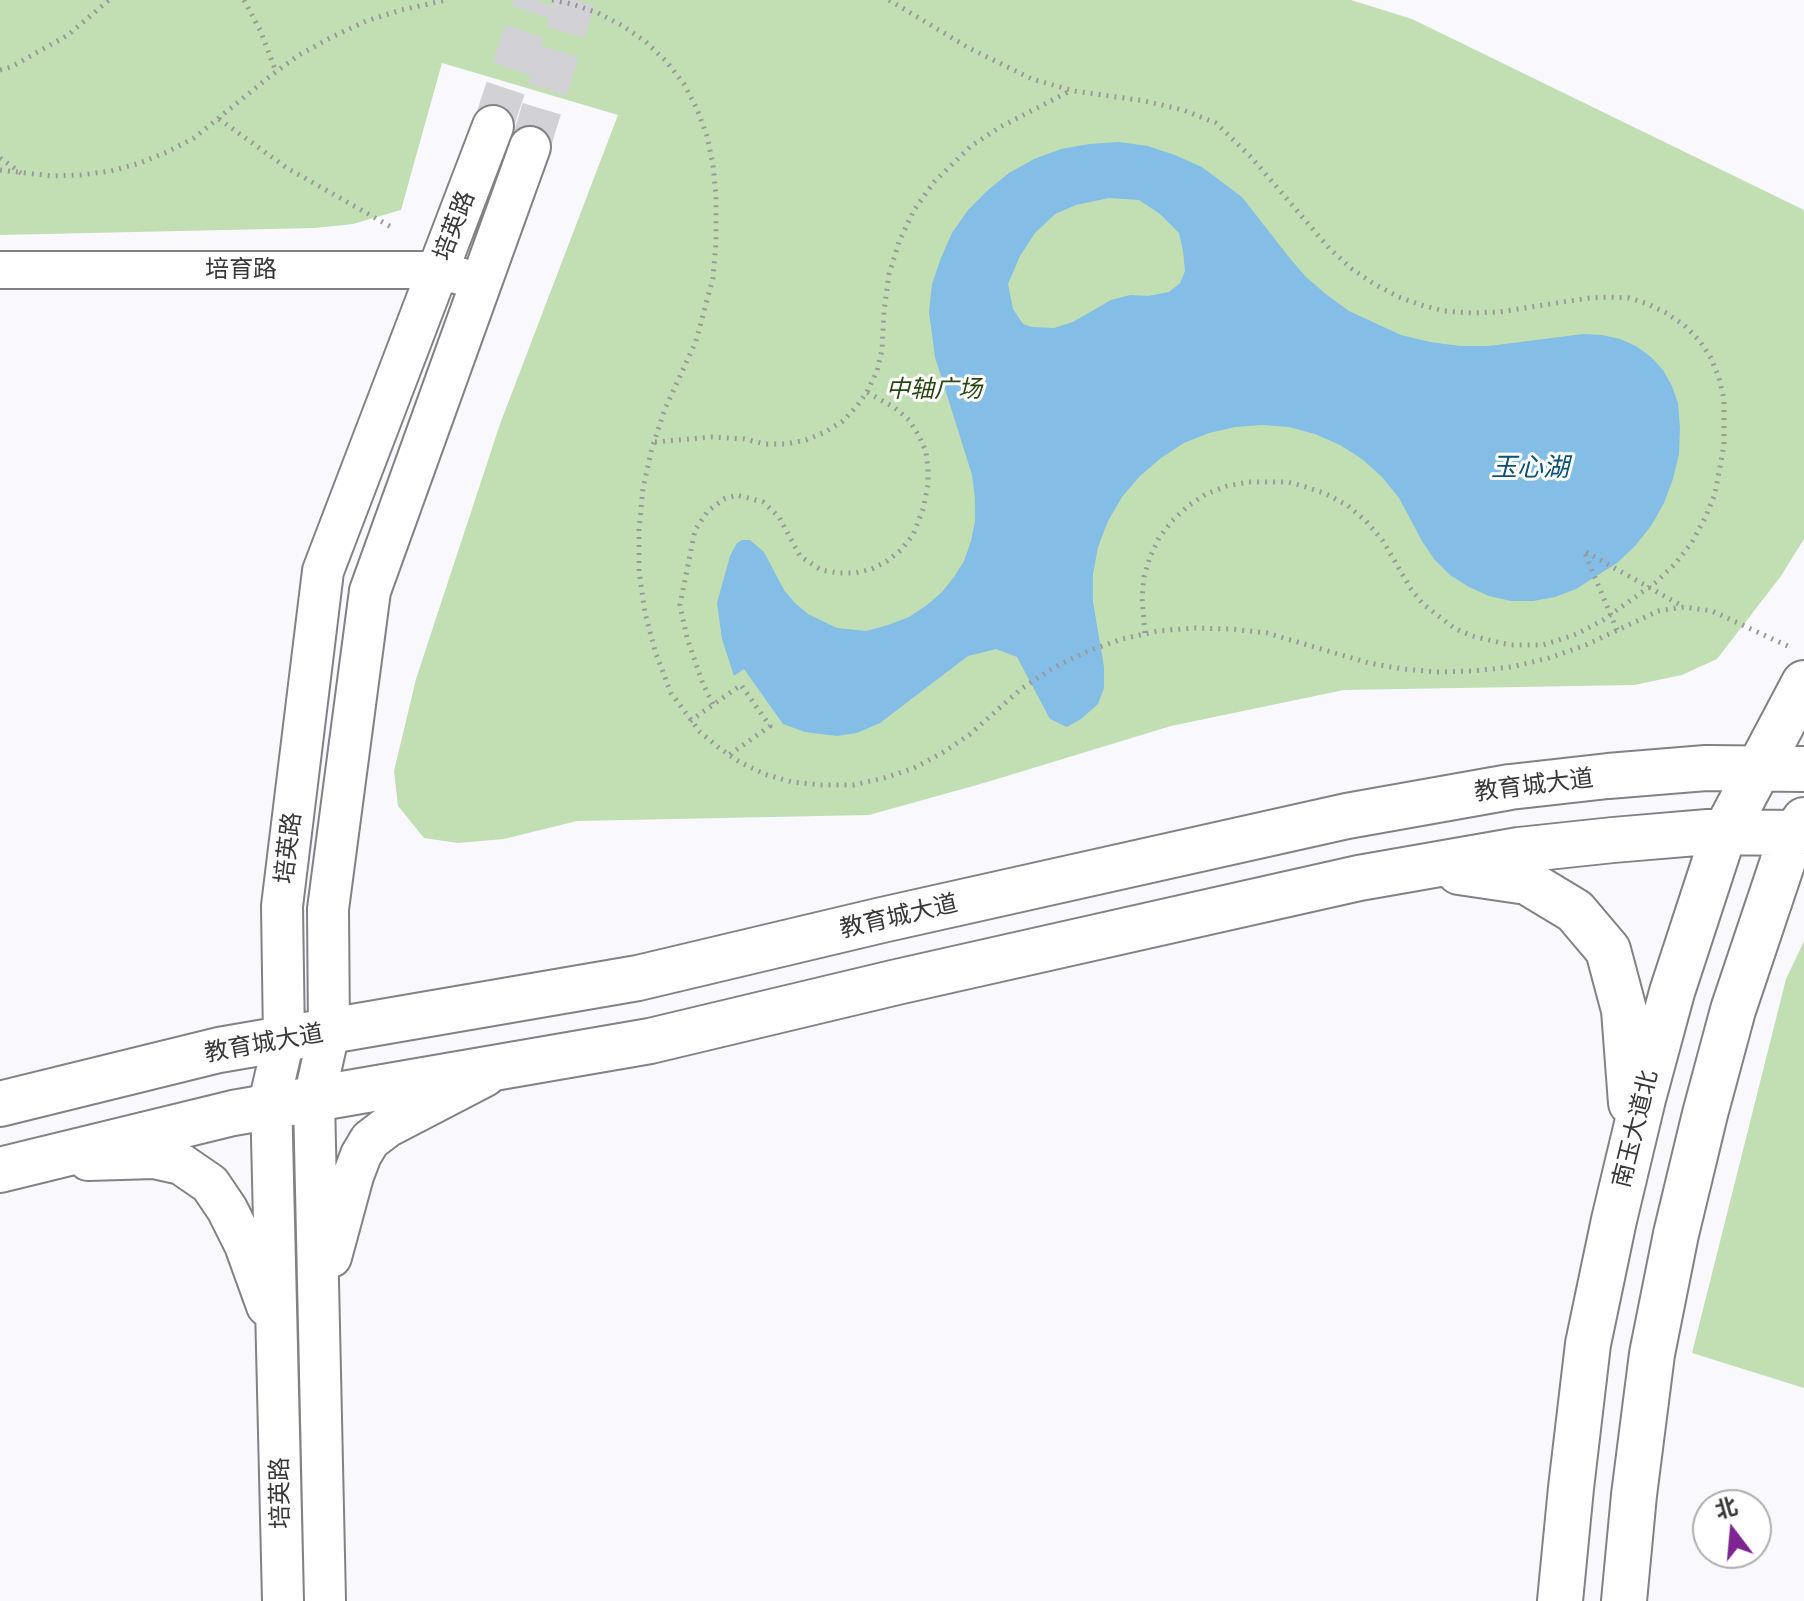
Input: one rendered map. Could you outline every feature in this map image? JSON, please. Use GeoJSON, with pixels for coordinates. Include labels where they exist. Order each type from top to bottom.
{"type":"FeatureCollection","features":[{"type":"Feature","properties":{"kind":"main road","name":"培英路"},"geometry":{"type":"LineString","coordinates":[[293,1103],[271,1095],[284,1039],[282,906],[323,571],[493,126]]}},
{"type":"Feature","properties":{"kind":"main road","name":"培英路"},"geometry":{"type":"LineString","coordinates":[[283,1601],[278,1335],[293,1103],[329,1032],[328,909],[370,591],[530,147]]}},
{"type":"Feature","properties":{"kind":"main road","name":"南玉大道北"},"geometry":{"type":"LineString","coordinates":[[1560,1601],[1588,1344],[1614,1220],[1672,992],[1725,832],[1804,683]]}},
{"type":"Feature","properties":{"kind":"main road","name":"教育城大道"},"geometry":{"type":"LineString","coordinates":[[0,1104],[219,1050],[638,978],[1347,816],[1510,787],[1706,768],[1804,769]]}},
{"type":"Feature","properties":{"kind":"main road"},"geometry":{"type":"LineString","coordinates":[[8,1168],[233,1113],[650,1041],[1359,878],[1519,850],[1800,826]]}},
{"type":"Feature","properties":{"kind":"main road"},"geometry":{"type":"LineString","coordinates":[[1624,1601],[1652,1354],[1676,1234],[1733,1010],[1783,861],[1800,826]]}},
{"type":"Feature","properties":{"kind":"main road"},"geometry":{"type":"LineString","coordinates":[[1425,867],[1527,882],[1575,911],[1608,950],[1624,1010],[1634,1138]]}},
{"type":"Feature","properties":{"kind":"main road"},"geometry":{"type":"LineString","coordinates":[[319,1303],[353,1176],[370,1140],[413,1112],[507,1066]]}},
{"type":"Feature","properties":{"kind":"main road","name":"培英路"},"geometry":{"type":"LineString","coordinates":[[293,1103],[319,1303],[325,1601]]}},
{"type":"Feature","properties":{"kind":"main road"},"geometry":{"type":"LineString","coordinates":[[8,1168],[109,1158],[154,1158],[181,1164],[210,1184],[227,1209],[245,1245],[278,1335]]}},
{"type":"Feature","properties":{"kind":"street","name":"培育路"},"geometry":{"type":"LineString","coordinates":[[0,270],[438,270],[481,282]]}},
{"type":"Feature","properties":{"kind":"path"},"geometry":{"type":"LineString","coordinates":[[0,70],[68,35],[109,0]]}},
{"type":"Feature","properties":{"kind":"path"},"geometry":{"type":"LineString","coordinates":[[244,0],[277,72]]}},
{"type":"Feature","properties":{"kind":"path"},"geometry":{"type":"LineString","coordinates":[[0,170],[52,176],[81,175],[140,163],[194,138],[299,55],[321,43],[366,21],[447,0]]}},
{"type":"Feature","properties":{"kind":"path"},"geometry":{"type":"LineString","coordinates":[[552,0],[598,13],[646,42],[684,84],[707,136],[716,196],[713,278],[696,341],[665,409],[643,488],[639,529],[641,585],[656,654],[671,693],[700,732],[729,755],[764,774],[792,782],[853,785],[914,768],[969,735],[1021,689],[1053,668],[1122,639],[1195,628],[1267,633],[1369,663],[1403,669],[1472,671],[1511,667],[1549,658],[1586,645],[1658,611],[1684,607],[1712,611],[1804,653]]}},
{"type":"Feature","properties":{"kind":"path"},"geometry":{"type":"LineString","coordinates":[[889,0],[969,48],[1032,79],[1071,90],[1183,110],[1216,123],[1251,157],[1329,248],[1352,269],[1399,297],[1444,311],[1471,313],[1499,312],[1577,300],[1629,298],[1648,304],[1684,325],[1705,349],[1719,378],[1724,399],[1721,470],[1715,494],[1692,542],[1655,583],[1603,620],[1577,634],[1543,645],[1510,645],[1491,642],[1454,628],[1423,604],[1383,541],[1366,521],[1347,505],[1324,493],[1288,482],[1227,486],[1206,494],[1172,521],[1159,538],[1144,577],[1145,634]]}},
{"type":"Feature","properties":{"kind":"path"},"geometry":{"type":"LineString","coordinates":[[654,442],[712,437],[786,444],[806,440],[843,421],[867,392],[877,371],[889,274],[914,210],[934,182],[971,146],[1000,127],[1071,90]]}},
{"type":"Feature","properties":{"kind":"path"},"geometry":{"type":"LineString","coordinates":[[219,119],[287,168],[393,228]]}},
{"type":"Feature","properties":{"kind":"path"},"geometry":{"type":"LineString","coordinates":[[0,158],[21,174]]}},
{"type":"Feature","properties":{"kind":"path"},"geometry":{"type":"LineString","coordinates":[[713,704],[687,638],[680,605],[695,530],[708,511],[724,499],[737,495],[763,502],[779,517],[800,556],[821,570],[838,573],[872,569],[901,550],[913,535],[926,497],[926,452],[909,420],[867,392]]}},
{"type":"Feature","properties":{"kind":"path"},"geometry":{"type":"LineString","coordinates":[[1617,630],[1584,551],[1684,607]]}},
{"type":"Feature","properties":{"kind":"path"},"geometry":{"type":"LineString","coordinates":[[690,721],[741,685],[770,726],[729,755]]}},
{"type":"Feature","properties":{"kind":"green space","name":"中轴广场"},"geometry":{"type":"Polygon","coordinates":[[[0,0],[1351,0],[1412,19],[1804,210],[1804,539],[1781,576],[1717,659],[1682,675],[1634,685],[1344,690],[1171,726],[869,815],[577,821],[504,839],[458,843],[424,838],[398,806],[394,771],[416,679],[500,424],[618,115],[442,63],[401,210],[353,224],[315,228],[0,235],[0,0]]]}},
{"type":"Feature","properties":{"kind":"green space"},"geometry":{"type":"Polygon","coordinates":[[[1804,941],[1804,1388],[1692,1353],[1786,979],[1804,941]]]}},
{"type":"Feature","properties":{"kind":"water","name":"玉心湖"},"geometry":{"type":"Polygon","coordinates":[[[1119,142],[1148,146],[1202,167],[1242,197],[1306,277],[1327,295],[1349,311],[1401,335],[1460,346],[1489,346],[1583,334],[1620,339],[1636,346],[1663,370],[1678,403],[1679,454],[1664,503],[1651,526],[1617,563],[1576,589],[1533,601],[1511,601],[1489,596],[1450,575],[1434,559],[1399,498],[1362,459],[1315,434],[1289,427],[1235,427],[1184,443],[1161,458],[1122,497],[1108,521],[1098,547],[1093,574],[1093,602],[1104,667],[1104,688],[1098,704],[1081,719],[1067,727],[1050,719],[1017,657],[996,649],[968,656],[880,723],[857,733],[837,736],[805,732],[783,724],[744,669],[734,676],[722,639],[717,603],[730,556],[737,543],[750,540],[764,552],[784,590],[795,603],[808,614],[837,628],[866,631],[888,625],[909,617],[942,592],[964,561],[975,521],[975,498],[972,475],[935,357],[929,312],[932,284],[952,233],[968,210],[988,190],[1034,159],[1061,149],[1119,142]],[[1109,198],[1076,205],[1055,214],[1035,233],[1020,256],[1008,284],[1013,309],[1023,324],[1054,328],[1073,322],[1111,300],[1169,292],[1180,283],[1185,271],[1179,233],[1160,214],[1139,200],[1109,198]]]}},
{"type":"Feature","properties":{"kind":"tunnel"},"geometry":{"type":"LineString","coordinates":[[493,126],[535,0]]}},
{"type":"Feature","properties":{"kind":"tunnel"},"geometry":{"type":"LineString","coordinates":[[530,147],[575,0]]}}]}
